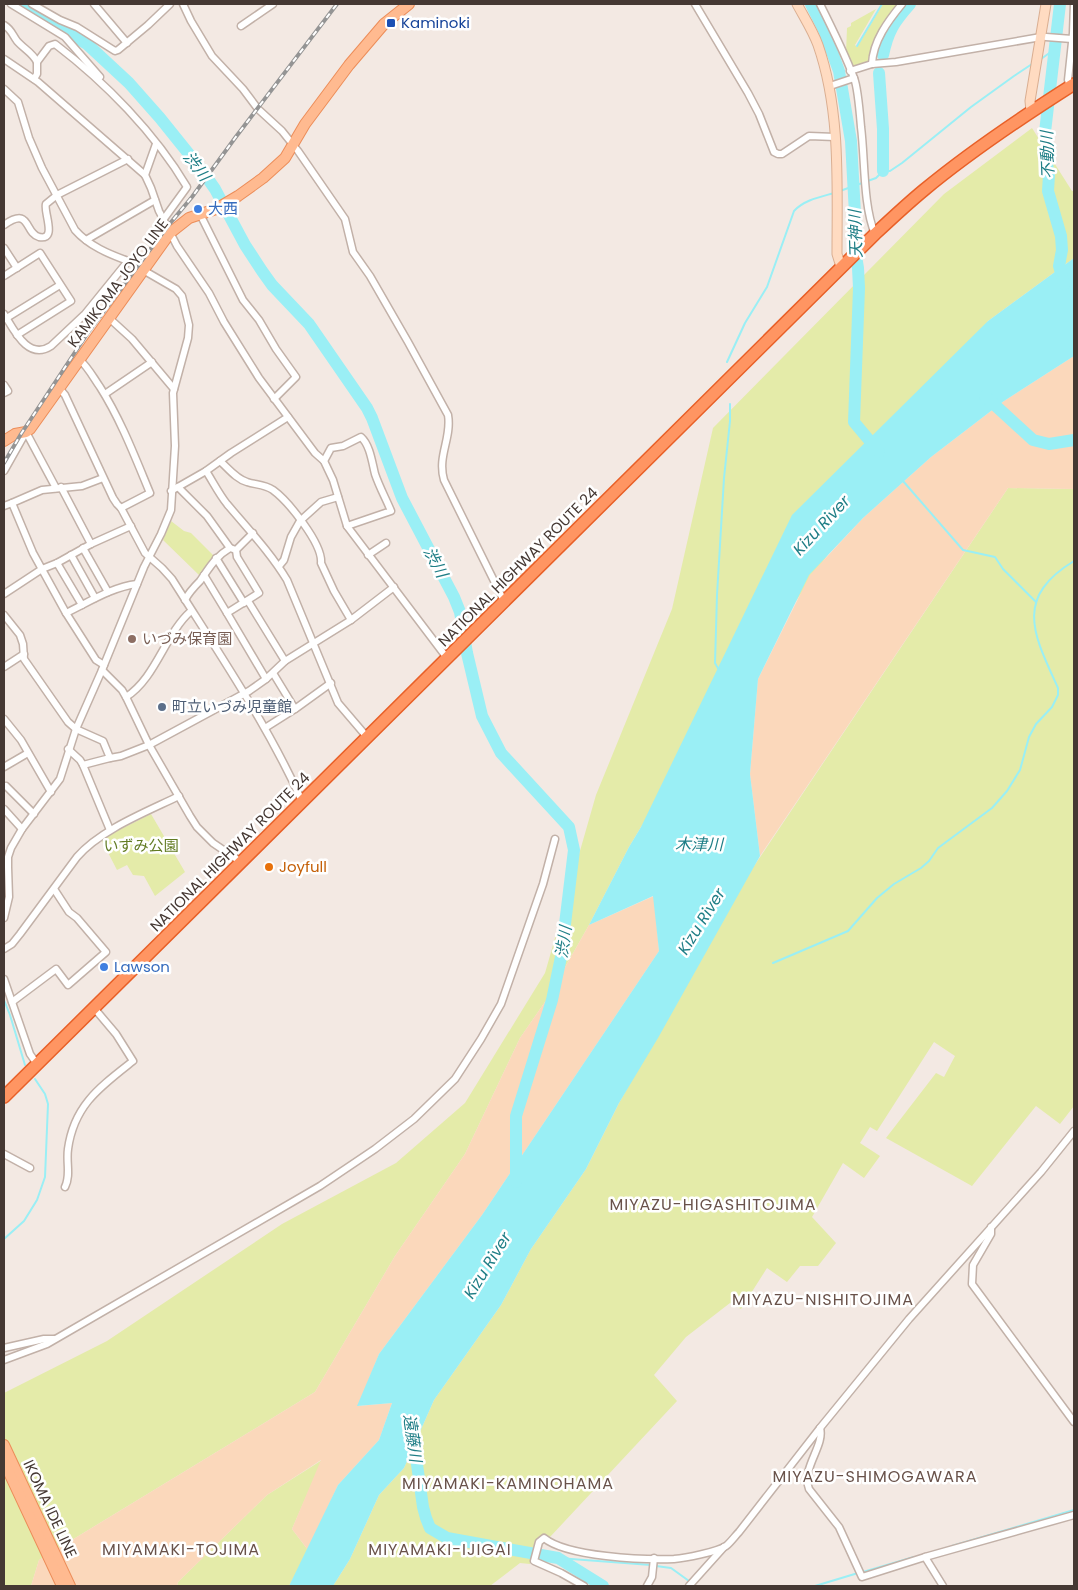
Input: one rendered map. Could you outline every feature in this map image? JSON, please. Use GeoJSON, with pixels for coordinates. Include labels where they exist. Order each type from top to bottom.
{"type":"FeatureCollection","features":[{"type":"Feature","properties":{"kind":"highway","name":"NATIONAL HIGHWAY ROUTE 24"},"geometry":{"type":"LineString","coordinates":[[4,1097],[875,234],[923,191],[990,139],[1069,87]]}},
{"type":"Feature","properties":{"kind":"main road","name":"KAMIKOMA JOYO LINE"},"geometry":{"type":"LineString","coordinates":[[4,441],[15,434],[26,432],[30,429],[170,233],[189,218],[216,209],[238,196],[263,178],[285,158],[305,124],[349,65],[384,24],[409,4]]}},
{"type":"Feature","properties":{"kind":"main road","name":"IKOMA IDE LINE"},"geometry":{"type":"LineString","coordinates":[[4,1445],[70,1586]]}},
{"type":"Feature","properties":{"kind":"main road","name":"IKOMA IDE LINE"},"geometry":{"type":"LineString","coordinates":[[4,1462],[62,1586]]}},
{"type":"Feature","properties":{"kind":"street"},"geometry":{"type":"LineString","coordinates":[[11,4],[65,37],[110,87],[112,94]]}},
{"type":"Feature","properties":{"kind":"street"},"geometry":{"type":"LineString","coordinates":[[32,4],[60,20],[77,27],[111,49],[118,50],[170,4]]}},
{"type":"Feature","properties":{"kind":"street"},"geometry":{"type":"LineString","coordinates":[[94,4],[127,43]]}},
{"type":"Feature","properties":{"kind":"street"},"geometry":{"type":"LineString","coordinates":[[183,4],[212,56],[243,89],[258,109],[282,131],[345,219],[352,252],[370,276],[404,333],[448,415],[450,424],[449,434],[441,461],[444,480],[504,600]]}},
{"type":"Feature","properties":{"kind":"street"},"geometry":{"type":"LineString","coordinates":[[241,26],[273,4]]}},
{"type":"Feature","properties":{"kind":"street"},"geometry":{"type":"LineString","coordinates":[[695,4],[748,93],[774,152],[782,154],[809,136],[835,137]]}},
{"type":"Feature","properties":{"kind":"street"},"geometry":{"type":"LineString","coordinates":[[797,4],[817,44],[831,85],[835,137],[837,254],[841,267]]}},
{"type":"Feature","properties":{"kind":"street"},"geometry":{"type":"LineString","coordinates":[[820,4],[831,24],[853,79],[861,127],[867,199],[871,224],[875,234]]}},
{"type":"Feature","properties":{"kind":"street"},"geometry":{"type":"LineString","coordinates":[[826,4],[831,24]]}},
{"type":"Feature","properties":{"kind":"street"},"geometry":{"type":"LineString","coordinates":[[872,64],[872,58],[879,38],[886,24],[902,4]]}},
{"type":"Feature","properties":{"kind":"street"},"geometry":{"type":"LineString","coordinates":[[1033,109],[1030,101],[1043,37],[1046,4]]}},
{"type":"Feature","properties":{"kind":"street"},"geometry":{"type":"LineString","coordinates":[[1069,87],[1074,4]]}},
{"type":"Feature","properties":{"kind":"street"},"geometry":{"type":"LineString","coordinates":[[55,30],[60,20]]}},
{"type":"Feature","properties":{"kind":"street"},"geometry":{"type":"LineString","coordinates":[[4,24],[10,29],[18,42],[34,56],[37,62],[37,74],[34,79]]}},
{"type":"Feature","properties":{"kind":"street"},"geometry":{"type":"LineString","coordinates":[[850,71],[872,64],[896,62],[1043,37],[1072,36]]}},
{"type":"Feature","properties":{"kind":"street"},"geometry":{"type":"LineString","coordinates":[[37,62],[50,45],[54,44],[112,94],[142,126],[171,162],[187,187],[163,220]]}},
{"type":"Feature","properties":{"kind":"street"},"geometry":{"type":"LineString","coordinates":[[4,59],[34,79],[145,175],[163,220],[224,322],[254,370],[315,453],[324,462],[333,480],[347,526],[447,658]]}},
{"type":"Feature","properties":{"kind":"street"},"geometry":{"type":"LineString","coordinates":[[831,85],[853,79]]}},
{"type":"Feature","properties":{"kind":"street"},"geometry":{"type":"LineString","coordinates":[[4,89],[18,102],[29,138],[42,168],[75,230],[100,250],[128,261],[85,314],[48,348],[42,351],[26,346],[5,317],[60,285]]}},
{"type":"Feature","properties":{"kind":"street"},"geometry":{"type":"LineString","coordinates":[[145,175],[156,144]]}},
{"type":"Feature","properties":{"kind":"street"},"geometry":{"type":"LineString","coordinates":[[4,225],[12,219],[19,218],[26,222],[35,234],[45,236],[50,228],[45,207],[57,195],[128,159]]}},
{"type":"Feature","properties":{"kind":"street"},"geometry":{"type":"LineString","coordinates":[[86,240],[156,200]]}},
{"type":"Feature","properties":{"kind":"street"},"geometry":{"type":"LineString","coordinates":[[200,214],[243,300],[259,320],[276,349],[296,377],[274,398]]}},
{"type":"Feature","properties":{"kind":"street"},"geometry":{"type":"LineString","coordinates":[[4,248],[17,268]]}},
{"type":"Feature","properties":{"kind":"street"},"geometry":{"type":"LineString","coordinates":[[4,276],[40,253],[71,301],[17,335]]}},
{"type":"Feature","properties":{"kind":"street"},"geometry":{"type":"LineString","coordinates":[[4,918],[9,897],[6,858],[22,829],[60,779],[76,729],[137,584],[171,510],[175,446],[172,402],[188,338],[189,325],[182,296],[176,289],[143,270]]}},
{"type":"Feature","properties":{"kind":"street"},"geometry":{"type":"LineString","coordinates":[[109,318],[132,340],[174,389]]}},
{"type":"Feature","properties":{"kind":"street"},"geometry":{"type":"LineString","coordinates":[[79,359],[86,365],[105,394],[126,436],[150,493],[121,508]]}},
{"type":"Feature","properties":{"kind":"street"},"geometry":{"type":"LineString","coordinates":[[105,394],[152,362]]}},
{"type":"Feature","properties":{"kind":"street"},"geometry":{"type":"LineString","coordinates":[[4,384],[8,391],[4,393]]}},
{"type":"Feature","properties":{"kind":"street"},"geometry":{"type":"LineString","coordinates":[[59,388],[103,478],[131,526],[144,553],[162,568],[185,600],[265,728],[284,761],[302,800]]}},
{"type":"Feature","properties":{"kind":"street"},"geometry":{"type":"LineString","coordinates":[[171,491],[206,471],[288,417]]}},
{"type":"Feature","properties":{"kind":"street"},"geometry":{"type":"LineString","coordinates":[[4,471],[26,432]]}},
{"type":"Feature","properties":{"kind":"street"},"geometry":{"type":"LineString","coordinates":[[26,432],[91,544]]}},
{"type":"Feature","properties":{"kind":"street"},"geometry":{"type":"LineString","coordinates":[[324,462],[331,448],[343,446],[360,437],[364,440],[374,465],[375,474],[391,511],[347,526]]}},
{"type":"Feature","properties":{"kind":"street"},"geometry":{"type":"LineString","coordinates":[[220,460],[233,474],[246,482],[260,484],[273,490],[297,515],[315,542],[322,558],[321,563],[351,620]]}},
{"type":"Feature","properties":{"kind":"street"},"geometry":{"type":"LineString","coordinates":[[206,471],[226,502],[253,533],[287,580],[338,703],[367,737]]}},
{"type":"Feature","properties":{"kind":"street"},"geometry":{"type":"LineString","coordinates":[[4,506],[36,492],[82,486],[103,478]]}},
{"type":"Feature","properties":{"kind":"street"},"geometry":{"type":"LineString","coordinates":[[178,487],[207,516],[233,549],[259,593],[227,613]]}},
{"type":"Feature","properties":{"kind":"street"},"geometry":{"type":"LineString","coordinates":[[278,566],[284,560],[291,537],[300,521],[321,502],[338,497]]}},
{"type":"Feature","properties":{"kind":"street"},"geometry":{"type":"LineString","coordinates":[[12,503],[33,553],[66,614],[96,660],[122,690],[149,745],[197,827],[213,843],[241,862]]}},
{"type":"Feature","properties":{"kind":"street"},"geometry":{"type":"LineString","coordinates":[[4,594],[42,569],[131,526]]}},
{"type":"Feature","properties":{"kind":"street"},"geometry":{"type":"LineString","coordinates":[[185,600],[189,592],[216,558],[233,549],[253,533]]}},
{"type":"Feature","properties":{"kind":"street"},"geometry":{"type":"LineString","coordinates":[[368,556],[386,543]]}},
{"type":"Feature","properties":{"kind":"street"},"geometry":{"type":"LineString","coordinates":[[83,548],[108,592]]}},
{"type":"Feature","properties":{"kind":"street"},"geometry":{"type":"LineString","coordinates":[[71,555],[96,598]]}},
{"type":"Feature","properties":{"kind":"street"},"geometry":{"type":"LineString","coordinates":[[216,558],[285,661]]}},
{"type":"Feature","properties":{"kind":"street"},"geometry":{"type":"LineString","coordinates":[[57,562],[82,605]]}},
{"type":"Feature","properties":{"kind":"street"},"geometry":{"type":"LineString","coordinates":[[204,575],[266,679]]}},
{"type":"Feature","properties":{"kind":"street"},"geometry":{"type":"LineString","coordinates":[[66,614],[108,592],[137,584]]}},
{"type":"Feature","properties":{"kind":"street"},"geometry":{"type":"LineString","coordinates":[[83,765],[121,756],[149,745],[244,693],[266,679],[285,661],[351,620],[394,587]]}},
{"type":"Feature","properties":{"kind":"street"},"geometry":{"type":"LineString","coordinates":[[126,697],[148,675],[167,642],[185,616],[191,611]]}},
{"type":"Feature","properties":{"kind":"street"},"geometry":{"type":"LineString","coordinates":[[4,615],[20,636],[23,644],[24,659],[54,704],[76,729],[103,741],[110,758]]}},
{"type":"Feature","properties":{"kind":"street"},"geometry":{"type":"LineString","coordinates":[[4,667],[24,654]]}},
{"type":"Feature","properties":{"kind":"street"},"geometry":{"type":"LineString","coordinates":[[273,673],[295,709]]}},
{"type":"Feature","properties":{"kind":"street"},"geometry":{"type":"LineString","coordinates":[[265,728],[331,683]]}},
{"type":"Feature","properties":{"kind":"street"},"geometry":{"type":"LineString","coordinates":[[4,719],[21,740],[51,792]]}},
{"type":"Feature","properties":{"kind":"street"},"geometry":{"type":"LineString","coordinates":[[68,750],[83,765],[110,830]]}},
{"type":"Feature","properties":{"kind":"street"},"geometry":{"type":"LineString","coordinates":[[4,767],[28,753]]}},
{"type":"Feature","properties":{"kind":"street"},"geometry":{"type":"LineString","coordinates":[[6,786],[34,814]]}},
{"type":"Feature","properties":{"kind":"street"},"geometry":{"type":"LineString","coordinates":[[4,949],[12,944],[20,934],[81,852],[110,830],[178,796]]}},
{"type":"Feature","properties":{"kind":"street"},"geometry":{"type":"LineString","coordinates":[[4,809],[22,829]]}},
{"type":"Feature","properties":{"kind":"street"},"geometry":{"type":"LineString","coordinates":[[4,1360],[47,1344],[193,1260],[335,1175],[375,1149],[414,1119],[455,1079],[481,1040],[501,1004],[543,884],[555,839]]}},
{"type":"Feature","properties":{"kind":"street"},"geometry":{"type":"LineString","coordinates":[[12,1002],[56,969],[68,985],[106,952],[77,918],[69,912],[54,889]]}},
{"type":"Feature","properties":{"kind":"street"},"geometry":{"type":"LineString","coordinates":[[4,979],[30,1054],[37,1064]]}},
{"type":"Feature","properties":{"kind":"street"},"geometry":{"type":"LineString","coordinates":[[66,1187],[69,1179],[68,1152],[73,1127],[88,1101],[104,1083],[133,1061],[116,1034],[94,1008]]}},
{"type":"Feature","properties":{"kind":"street"},"geometry":{"type":"LineString","coordinates":[[691,1584],[739,1532],[820,1428],[910,1319],[1042,1172],[1074,1131]]}},
{"type":"Feature","properties":{"kind":"street"},"geometry":{"type":"LineString","coordinates":[[4,1154],[30,1168]]}},
{"type":"Feature","properties":{"kind":"street"},"geometry":{"type":"LineString","coordinates":[[991,1227],[991,1234],[972,1265],[972,1284],[1074,1422]]}},
{"type":"Feature","properties":{"kind":"street"},"geometry":{"type":"LineString","coordinates":[[4,1348],[44,1339],[55,1339]]}},
{"type":"Feature","properties":{"kind":"street"},"geometry":{"type":"LineString","coordinates":[[820,1428],[822,1435],[811,1461],[807,1484],[809,1490],[839,1527],[862,1577],[925,1557],[1074,1515]]}},
{"type":"Feature","properties":{"kind":"street"},"geometry":{"type":"LineString","coordinates":[[584,1586],[561,1572],[534,1561],[539,1542],[544,1538],[548,1542],[566,1549],[592,1554],[632,1558],[676,1559],[702,1554],[725,1546]]}},
{"type":"Feature","properties":{"kind":"street"},"geometry":{"type":"LineString","coordinates":[[925,1557],[943,1586]]}},
{"type":"Feature","properties":{"kind":"street"},"geometry":{"type":"LineString","coordinates":[[647,1586],[652,1577],[654,1558]]}},
{"type":"Feature","properties":{"kind":"green space"},"geometry":{"type":"Polygon","coordinates":[[[883,4],[899,4],[880,31],[868,62],[854,66],[850,64],[846,53],[847,28],[851,26],[851,23],[876,9],[855,45],[857,47],[883,4]]]}},
{"type":"Feature","properties":{"kind":"green space"},"geometry":{"type":"Polygon","coordinates":[[[1032,128],[1072,191],[1074,191],[1074,258],[988,321],[641,827],[547,999],[520,1038],[465,1154],[395,1256],[315,1392],[39,1560],[31,1586],[4,1586],[4,1393],[107,1341],[282,1224],[396,1163],[465,1103],[545,973],[596,795],[672,609],[713,428],[944,194],[1032,128]]]}},
{"type":"Feature","properties":{"kind":"green space"},"geometry":{"type":"Polygon","coordinates":[[[1008,488],[1074,489],[1074,1106],[1060,1124],[1036,1106],[972,1186],[886,1138],[936,1073],[944,1077],[955,1056],[934,1042],[877,1131],[870,1127],[860,1143],[880,1156],[864,1178],[843,1163],[812,1217],[836,1243],[818,1266],[800,1266],[787,1282],[767,1268],[741,1309],[730,1303],[686,1337],[654,1375],[677,1401],[550,1537],[545,1535],[535,1540],[530,1564],[520,1563],[490,1586],[333,1586],[350,1559],[379,1495],[404,1468],[434,1400],[501,1305],[531,1249],[586,1169],[619,1103],[748,875],[1008,488]]]}},
{"type":"Feature","properties":{"kind":"green space"},"geometry":{"type":"Polygon","coordinates":[[[171,521],[184,531],[191,533],[214,556],[199,575],[163,540],[171,521]]]}},
{"type":"Feature","properties":{"kind":"green space","name":"いずみ公園"},"geometry":{"type":"Polygon","coordinates":[[[151,814],[185,872],[155,896],[144,876],[133,875],[127,865],[117,870],[101,839],[151,814]]]}},
{"type":"Feature","properties":{"kind":"green space"},"geometry":{"type":"Polygon","coordinates":[[[322,1460],[292,1529],[308,1550],[289,1586],[177,1586],[178,1582],[267,1495],[322,1460]]]}},
{"type":"Feature","properties":{"kind":"sand"},"geometry":{"type":"Polygon","coordinates":[[[1074,356],[1074,489],[1008,488],[760,856],[750,774],[758,679],[810,575],[863,518],[931,457],[1004,401],[1074,356]]]}},
{"type":"Feature","properties":{"kind":"sand"},"geometry":{"type":"Polygon","coordinates":[[[654,896],[659,951],[482,1215],[379,1354],[358,1406],[392,1403],[379,1440],[338,1485],[308,1550],[292,1529],[321,1460],[267,1495],[178,1582],[177,1586],[31,1586],[39,1560],[315,1392],[395,1256],[465,1154],[520,1038],[547,999],[589,925],[654,896]]]}},
{"type":"Feature","properties":{"kind":"water","name":"木津川"},"geometry":{"type":"Polygon","coordinates":[[[1074,258],[1074,356],[1004,401],[931,457],[863,518],[809,575],[758,679],[750,774],[760,856],[658,1038],[619,1103],[586,1169],[531,1249],[501,1305],[434,1400],[404,1468],[379,1495],[350,1559],[333,1586],[289,1586],[338,1485],[379,1440],[392,1403],[357,1406],[379,1354],[482,1215],[659,951],[653,896],[589,925],[641,827],[792,515],[988,321],[1074,258]]]}},
{"type":"Feature","properties":{"kind":"waterway","name":"渋川"},"geometry":{"type":"LineString","coordinates":[[21,4],[87,44],[129,83],[160,118],[215,189],[245,245],[262,271],[272,285],[309,324],[367,408],[402,498],[460,612],[467,653],[482,716],[501,753],[569,827],[574,850],[561,957],[552,1000],[516,1116],[516,1182]]}},
{"type":"Feature","properties":{"kind":"waterway","name":"天神川"},"geometry":{"type":"LineString","coordinates":[[811,4],[824,30],[839,71],[851,141],[856,232],[854,244],[859,288],[854,422],[879,452]]}},
{"type":"Feature","properties":{"kind":"waterway"},"geometry":{"type":"LineString","coordinates":[[857,46],[882,4]]}},
{"type":"Feature","properties":{"kind":"waterway"},"geometry":{"type":"LineString","coordinates":[[883,55],[892,27],[910,4]]}},
{"type":"Feature","properties":{"kind":"waterway","name":"不動川"},"geometry":{"type":"LineString","coordinates":[[1060,4],[1045,132],[1047,143],[1045,153],[1049,175],[1048,191],[1061,236],[1062,250],[1059,266],[1064,284]]}},
{"type":"Feature","properties":{"kind":"waterway"},"geometry":{"type":"LineString","coordinates":[[1041,59],[1055,49]]}},
{"type":"Feature","properties":{"kind":"waterway"},"geometry":{"type":"LineString","coordinates":[[840,191],[876,178],[883,171],[890,171],[971,107],[1032,64]]}},
{"type":"Feature","properties":{"kind":"waterway"},"geometry":{"type":"LineString","coordinates":[[879,73],[883,129],[883,171]]}},
{"type":"Feature","properties":{"kind":"waterway"},"geometry":{"type":"LineString","coordinates":[[727,362],[745,323],[767,287],[794,211],[807,202],[834,193]]}},
{"type":"Feature","properties":{"kind":"waterway"},"geometry":{"type":"LineString","coordinates":[[985,396],[1033,440],[1049,444],[1074,440]]}},
{"type":"Feature","properties":{"kind":"waterway"},"geometry":{"type":"LineString","coordinates":[[719,670],[715,663],[717,595],[730,404]]}},
{"type":"Feature","properties":{"kind":"waterway"},"geometry":{"type":"LineString","coordinates":[[903,481],[963,550],[995,557],[1003,569],[1036,602]]}},
{"type":"Feature","properties":{"kind":"waterway"},"geometry":{"type":"LineString","coordinates":[[773,963],[848,931],[877,898],[894,884],[921,868],[929,861],[938,848],[992,808],[1007,791],[1020,770],[1029,737],[1036,724],[1052,707],[1058,695],[1058,688],[1036,634],[1034,618],[1036,603],[1042,589],[1055,575],[1074,561]]}},
{"type":"Feature","properties":{"kind":"waterway"},"geometry":{"type":"LineString","coordinates":[[4,1000],[25,1065]]}},
{"type":"Feature","properties":{"kind":"waterway"},"geometry":{"type":"LineString","coordinates":[[4,1239],[24,1221],[37,1200],[45,1177],[48,1104],[45,1094],[35,1079]]}},
{"type":"Feature","properties":{"kind":"waterway","name":"遠藤川"},"geometry":{"type":"LineString","coordinates":[[412,1429],[423,1507],[430,1528],[447,1538],[558,1558],[603,1586]]}},
{"type":"Feature","properties":{"kind":"waterway"},"geometry":{"type":"LineString","coordinates":[[952,1546],[1074,1510]]}},
{"type":"Feature","properties":{"kind":"waterway"},"geometry":{"type":"LineString","coordinates":[[863,1572],[914,1557]]}},
{"type":"Feature","properties":{"kind":"waterway"},"geometry":{"type":"LineString","coordinates":[[558,1558],[651,1565]]}},
{"type":"Feature","properties":{"kind":"waterway"},"geometry":{"type":"LineString","coordinates":[[656,1566],[671,1568],[689,1581]]}},
{"type":"Feature","properties":{"kind":"waterway"},"geometry":{"type":"LineString","coordinates":[[815,1586],[858,1573]]}},
{"type":"Feature","properties":{"kind":"railway"},"geometry":{"type":"LineString","coordinates":[[4,463],[89,331],[337,4]]}},
{"type":"Feature","properties":{"kind":"place","name":"Kaminoki"},"geometry":{"type":"Point","coordinates":[391,23]}},
{"type":"Feature","properties":{"kind":"place","name":"大西"},"geometry":{"type":"Point","coordinates":[198,209]}},
{"type":"Feature","properties":{"kind":"place","name":"いづみ保育園"},"geometry":{"type":"Point","coordinates":[132,639]}},
{"type":"Feature","properties":{"kind":"place","name":"町立いづみ児童館"},"geometry":{"type":"Point","coordinates":[162,707]}},
{"type":"Feature","properties":{"kind":"place","name":"Joyfull"},"geometry":{"type":"Point","coordinates":[269,867]}},
{"type":"Feature","properties":{"kind":"place","name":"Lawson"},"geometry":{"type":"Point","coordinates":[104,967]}},
{"type":"Feature","properties":{"kind":"district","name":"MIYAZU-HIGASHITOJIMA"},"geometry":{"type":"Point","coordinates":[713,1204]}},
{"type":"Feature","properties":{"kind":"district","name":"MIYAZU-NISHITOJIMA"},"geometry":{"type":"Point","coordinates":[823,1299]}},
{"type":"Feature","properties":{"kind":"district","name":"MIYAZU-SHIMOGAWARA"},"geometry":{"type":"Point","coordinates":[875,1476]}},
{"type":"Feature","properties":{"kind":"district","name":"MIYAMAKI-KAMINOHAMA"},"geometry":{"type":"Point","coordinates":[508,1483]}},
{"type":"Feature","properties":{"kind":"district","name":"MIYAMAKI-TOJIMA"},"geometry":{"type":"Point","coordinates":[181,1549]}},
{"type":"Feature","properties":{"kind":"district","name":"MIYAMAKI-IJIGAI"},"geometry":{"type":"Point","coordinates":[440,1549]}},
{"type":"Feature","properties":{"kind":"water label","name":"Kizu River"},"geometry":{"type":"Point","coordinates":[821,525]}},
{"type":"Feature","properties":{"kind":"water label","name":"Kizu River"},"geometry":{"type":"Point","coordinates":[701,921]}},
{"type":"Feature","properties":{"kind":"water label","name":"Kizu River"},"geometry":{"type":"Point","coordinates":[487,1265]}}]}
